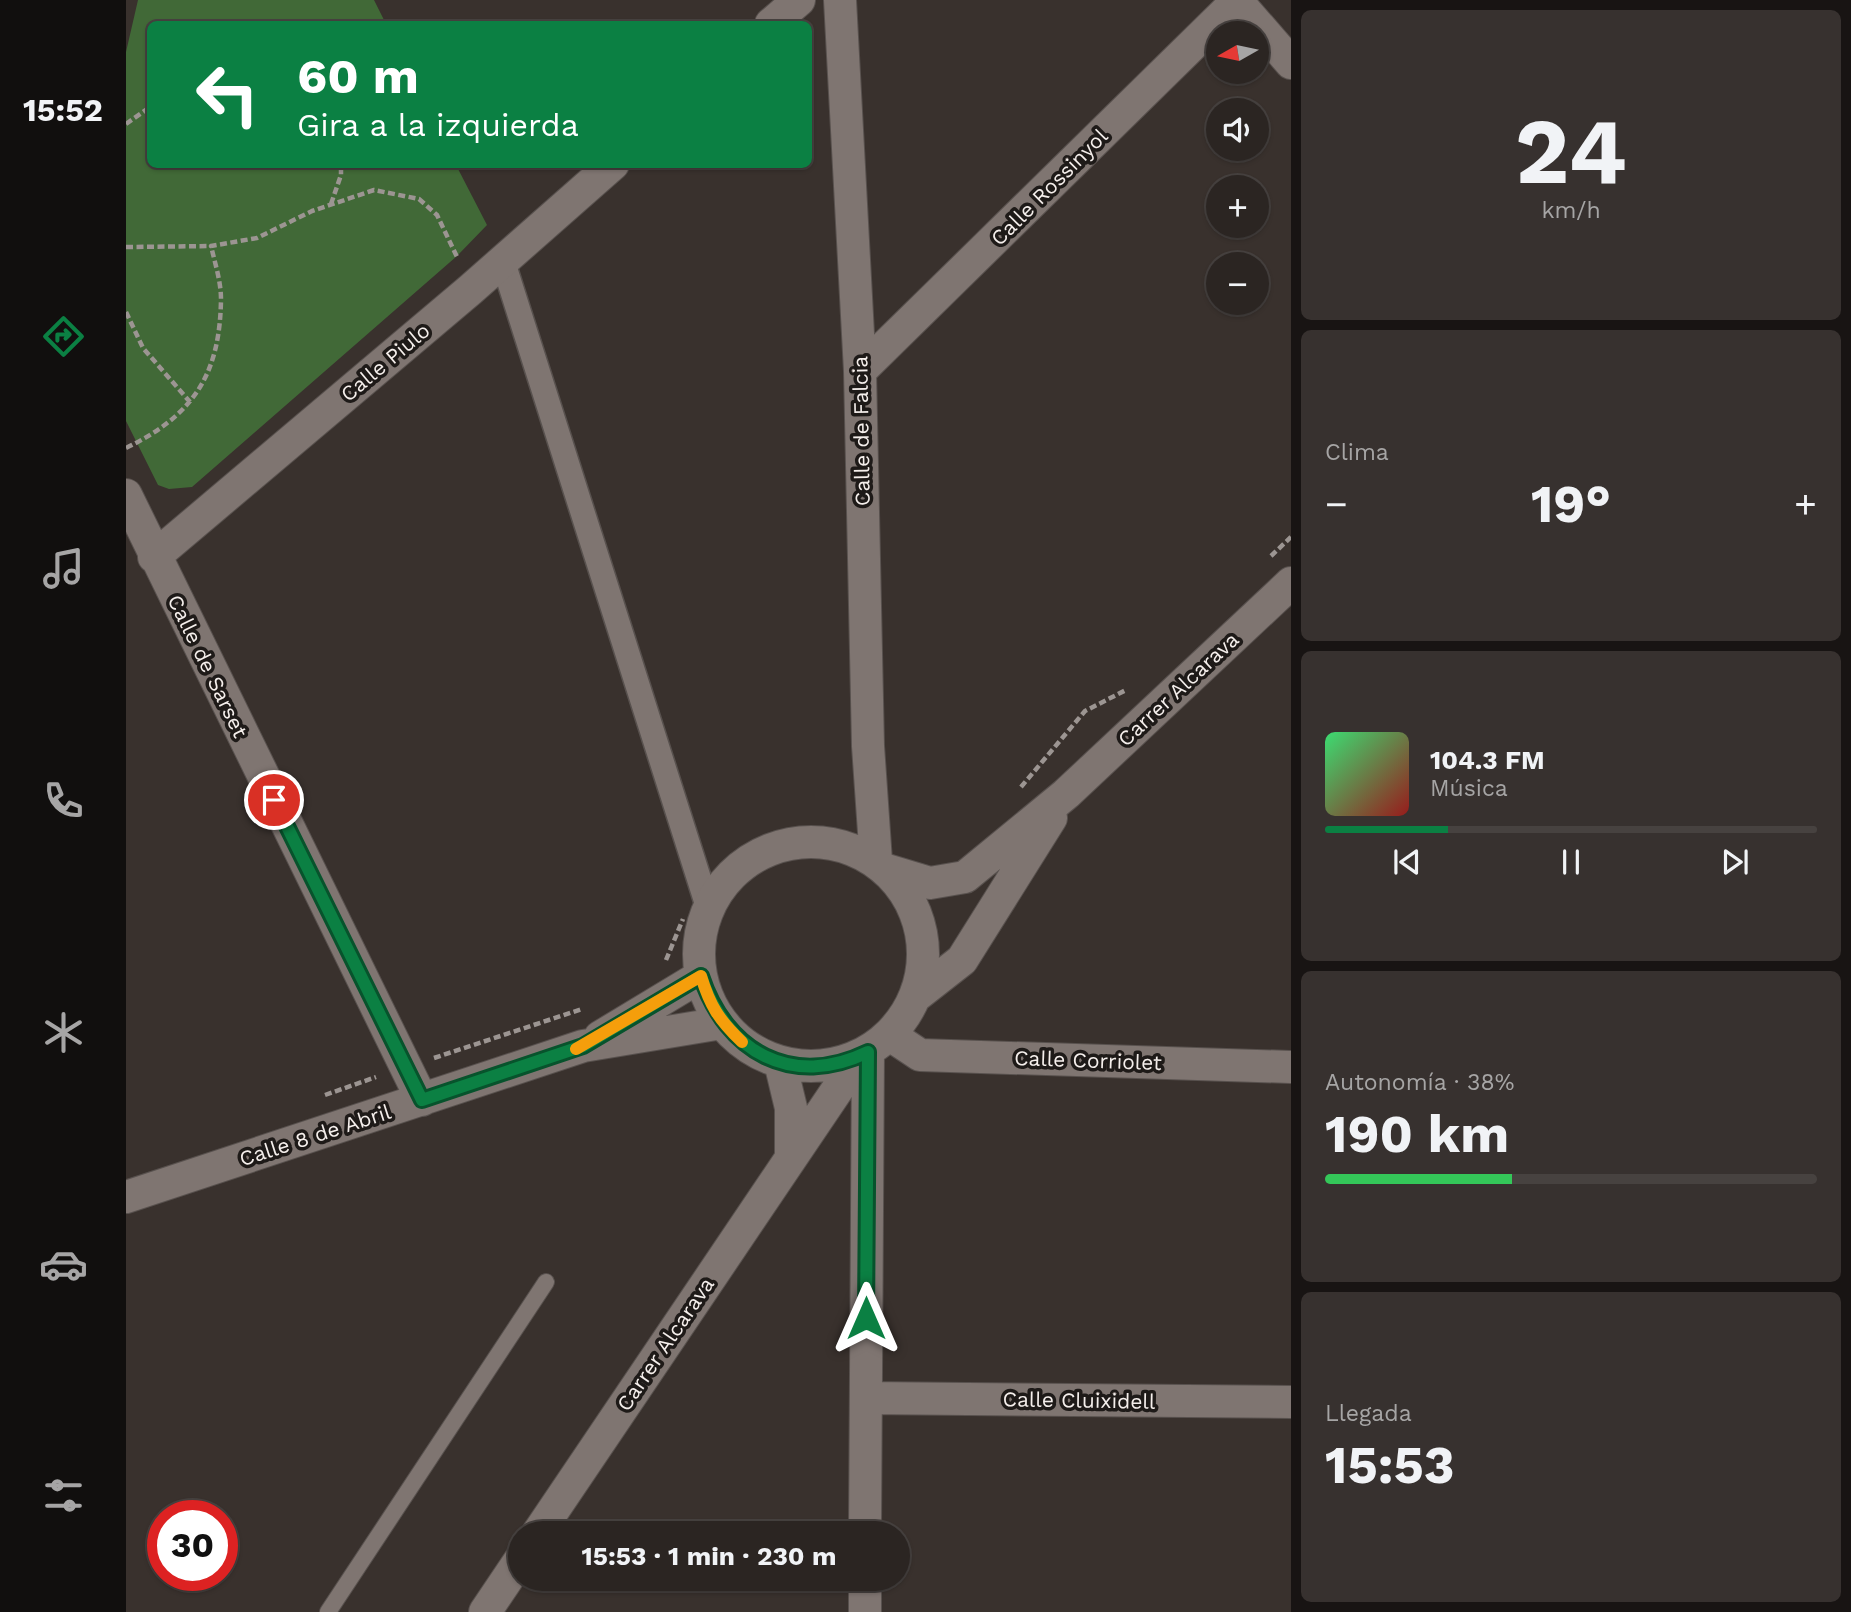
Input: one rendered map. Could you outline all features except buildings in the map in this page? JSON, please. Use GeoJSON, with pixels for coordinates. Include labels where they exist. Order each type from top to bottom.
{"type":"FeatureCollection","features":[{"type":"Feature","properties":{"kind":"street"},"geometry":{"type":"LineString","coordinates":[[774,21],[799,0]]}},
{"type":"Feature","properties":{"kind":"street","name":"Calle de Falcia"},"geometry":{"type":"LineString","coordinates":[[840,0],[860,371],[867,746],[881,866]]}},
{"type":"Feature","properties":{"kind":"street"},"geometry":{"type":"LineString","coordinates":[[1236,1],[1291,62]]}},
{"type":"Feature","properties":{"kind":"street","name":"Calle Rossinyol"},"geometry":{"type":"LineString","coordinates":[[860,371],[1236,1]]}},
{"type":"Feature","properties":{"kind":"street","name":"Calle Piulo"},"geometry":{"type":"LineString","coordinates":[[155,557],[608,168]]}},
{"type":"Feature","properties":{"kind":"street"},"geometry":{"type":"LineString","coordinates":[[503,261],[704,893],[699,941],[701,976],[709,1001],[722,1023],[748,1047],[780,1062],[807,1067],[834,1065],[873,1048],[905,1017],[916,996],[923,963],[921,929],[908,897],[881,866],[854,849],[830,842],[794,842],[758,854],[704,893]]}},
{"type":"Feature","properties":{"kind":"street","name":"Calle de Sarset"},"geometry":{"type":"LineString","coordinates":[[126,495],[422,1100]]}},
{"type":"Feature","properties":{"kind":"street","name":"Carrer Alcarava"},"geometry":{"type":"LineString","coordinates":[[881,866],[930,883],[965,877],[1066,794],[1291,583]]}},
{"type":"Feature","properties":{"kind":"street","name":"Carrer Alcarava"},"geometry":{"type":"LineString","coordinates":[[916,996],[962,960],[1066,794]]}},
{"type":"Feature","properties":{"kind":"street","name":"Calle 8 de Abril"},"geometry":{"type":"LineString","coordinates":[[583,1046],[701,976]]}},
{"type":"Feature","properties":{"kind":"street","name":"Calle 8 de Abril"},"geometry":{"type":"LineString","coordinates":[[126,1197],[583,1046],[722,1023]]}},
{"type":"Feature","properties":{"kind":"street"},"geometry":{"type":"LineString","coordinates":[[866,1521],[873,1048]]}},
{"type":"Feature","properties":{"kind":"street","name":"Carrer Alcarava"},"geometry":{"type":"LineString","coordinates":[[546,1521],[791,1155],[873,1048]]}},
{"type":"Feature","properties":{"kind":"street","name":"Calle Corriolet"},"geometry":{"type":"LineString","coordinates":[[873,1048],[920,1055],[1291,1067]]}},
{"type":"Feature","properties":{"kind":"street"},"geometry":{"type":"LineString","coordinates":[[780,1062],[791,1108],[791,1155]]}},
{"type":"Feature","properties":{"kind":"street","name":"Calle Cluixidell"},"geometry":{"type":"LineString","coordinates":[[866,1398],[1291,1402]]}},
{"type":"Feature","properties":{"kind":"street"},"geometry":{"type":"LineString","coordinates":[[485,1612],[508,1578]]}},
{"type":"Feature","properties":{"kind":"street"},"geometry":{"type":"LineString","coordinates":[[865,1591],[865,1612]]}},
{"type":"Feature","properties":{"kind":"lane"},"geometry":{"type":"LineString","coordinates":[[328,1612],[546,1282]]}},
{"type":"Feature","properties":{"kind":"path"},"geometry":{"type":"LineString","coordinates":[[126,124],[147,109]]}},
{"type":"Feature","properties":{"kind":"path"},"geometry":{"type":"LineString","coordinates":[[331,205],[341,168]]}},
{"type":"Feature","properties":{"kind":"path"},"geometry":{"type":"LineString","coordinates":[[126,247],[211,246],[257,238],[331,205],[374,190],[419,199],[437,215],[457,256]]}},
{"type":"Feature","properties":{"kind":"path"},"geometry":{"type":"LineString","coordinates":[[126,448],[161,428],[190,402],[200,390],[215,355],[221,297],[211,246]]}},
{"type":"Feature","properties":{"kind":"path"},"geometry":{"type":"LineString","coordinates":[[126,312],[143,348],[190,402]]}},
{"type":"Feature","properties":{"kind":"path"},"geometry":{"type":"LineString","coordinates":[[1262,565],[1291,537]]}},
{"type":"Feature","properties":{"kind":"path"},"geometry":{"type":"LineString","coordinates":[[1015,794],[1085,711],[1124,692],[1134,683]]}},
{"type":"Feature","properties":{"kind":"path"},"geometry":{"type":"LineString","coordinates":[[665,962],[704,893]]}},
{"type":"Feature","properties":{"kind":"path"},"geometry":{"type":"LineString","coordinates":[[317,1097],[593,1006]]}},
{"type":"Feature","properties":{"kind":"green space"},"geometry":{"type":"Polygon","coordinates":[[[138,0],[374,0],[384,21],[147,21],[147,168],[458,168],[487,225],[457,256],[192,487],[169,489],[158,485],[126,421],[126,52],[138,0]]]}},
{"type":"Feature","properties":{"kind":"slow traffic"},"geometry":{"type":"LineString","coordinates":[[576,1049],[701,976],[709,1001],[722,1023],[742,1042]]}},
{"type":"Feature","properties":{"kind":"route"},"geometry":{"type":"LineString","coordinates":[[274,800],[422,1100],[583,1046],[701,976],[709,1001],[722,1023],[748,1047],[780,1062],[807,1067],[834,1065],[868,1052],[866,1318]]}}]}
